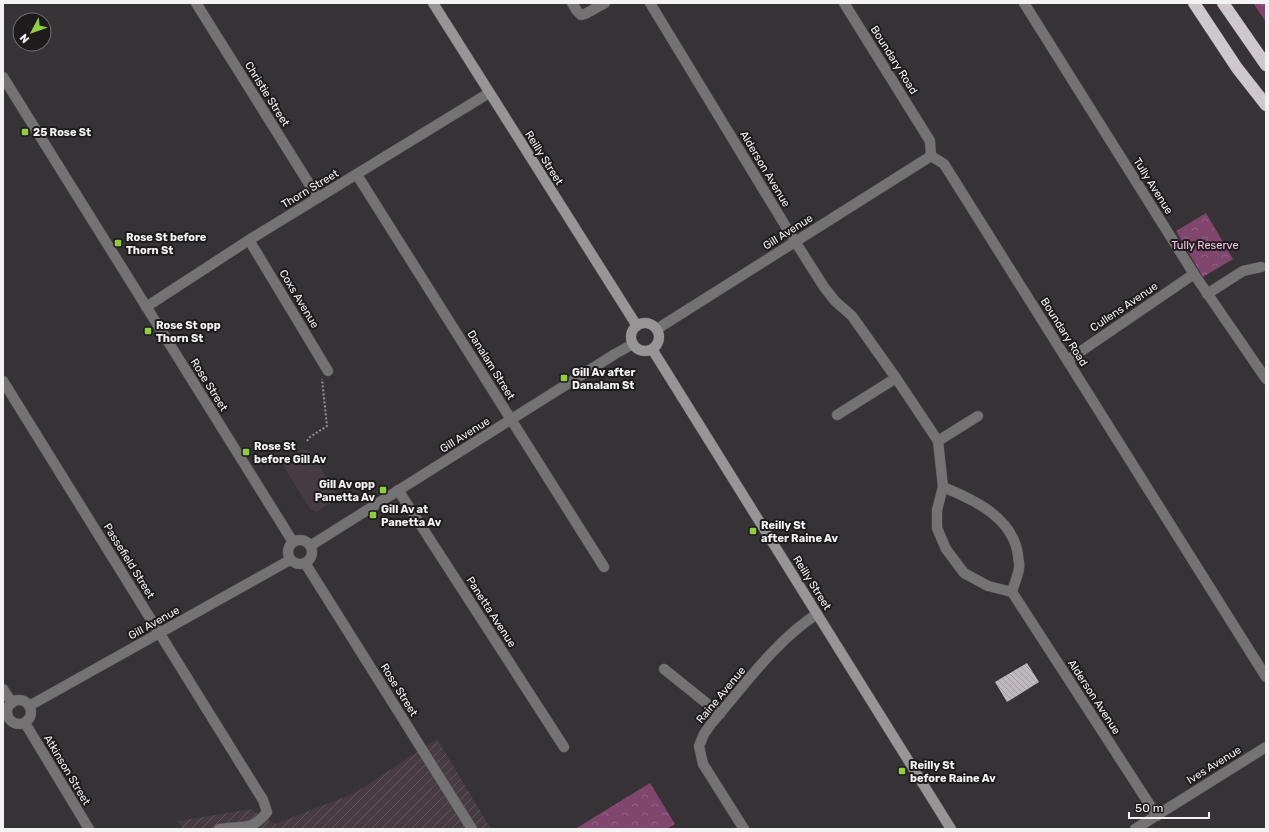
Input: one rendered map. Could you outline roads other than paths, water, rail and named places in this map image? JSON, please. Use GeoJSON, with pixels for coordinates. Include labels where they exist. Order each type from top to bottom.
{"type":"FeatureCollection","features":[{"type":"Feature","properties":{"kind":"highway"},"geometry":{"type":"LineString","coordinates":[[1194,3],[1237,68],[1266,105]]}},
{"type":"Feature","properties":{"kind":"highway"},"geometry":{"type":"LineString","coordinates":[[1223,3],[1266,65]]}},
{"type":"Feature","properties":{"kind":"main road","name":"Reilly Street"},"geometry":{"type":"LineString","coordinates":[[433,3],[488,93],[637,326]]}},
{"type":"Feature","properties":{"kind":"main road"},"geometry":{"type":"LineString","coordinates":[[641,324],[650,324],[657,329],[660,338],[656,347],[652,350],[644,351],[640,350],[633,344],[631,336],[637,326],[641,324]]}},
{"type":"Feature","properties":{"kind":"main road","name":"Reilly Street"},"geometry":{"type":"LineString","coordinates":[[652,350],[952,829]]}},
{"type":"Feature","properties":{"kind":"street","name":"Christie Street"},"geometry":{"type":"LineString","coordinates":[[196,3],[318,198]]}},
{"type":"Feature","properties":{"kind":"street"},"geometry":{"type":"LineString","coordinates":[[572,3],[577,11],[585,14],[604,3]]}},
{"type":"Feature","properties":{"kind":"street","name":"Alderson Avenue"},"geometry":{"type":"LineString","coordinates":[[650,3],[795,242],[824,287],[852,316],[938,441],[944,487],[937,510],[937,528],[946,549],[964,573],[988,586],[1012,592],[1157,816]]}},
{"type":"Feature","properties":{"kind":"street","name":"Boundary Road"},"geometry":{"type":"LineString","coordinates":[[844,3],[930,141],[931,156],[944,164],[1266,677]]}},
{"type":"Feature","properties":{"kind":"street","name":"Tully Avenue"},"geometry":{"type":"LineString","coordinates":[[1024,3],[1194,274],[1266,379]]}},
{"type":"Feature","properties":{"kind":"street","name":"Rose Street"},"geometry":{"type":"LineString","coordinates":[[3,77],[293,542]]}},
{"type":"Feature","properties":{"kind":"street","name":"Thorn Street"},"geometry":{"type":"LineString","coordinates":[[146,307],[249,240],[357,175],[488,93]]}},
{"type":"Feature","properties":{"kind":"street","name":"Gill Avenue"},"geometry":{"type":"LineString","coordinates":[[657,329],[931,156]]}},
{"type":"Feature","properties":{"kind":"street","name":"Danalam Street"},"geometry":{"type":"LineString","coordinates":[[357,175],[604,567]]}},
{"type":"Feature","properties":{"kind":"street","name":"Coxs Avenue"},"geometry":{"type":"LineString","coordinates":[[249,240],[328,371]]}},
{"type":"Feature","properties":{"kind":"street"},"geometry":{"type":"LineString","coordinates":[[1207,294],[1243,271],[1260,267]]}},
{"type":"Feature","properties":{"kind":"street","name":"Cullens Avenue"},"geometry":{"type":"LineString","coordinates":[[1068,360],[1194,274]]}},
{"type":"Feature","properties":{"kind":"street","name":"Gill Avenue"},"geometry":{"type":"LineString","coordinates":[[310,546],[633,344]]}},
{"type":"Feature","properties":{"kind":"street"},"geometry":{"type":"LineString","coordinates":[[837,415],[896,378]]}},
{"type":"Feature","properties":{"kind":"street","name":"Passefield Street"},"geometry":{"type":"LineString","coordinates":[[3,381],[263,800],[267,812],[261,820],[249,826],[220,829]]}},
{"type":"Feature","properties":{"kind":"street"},"geometry":{"type":"LineString","coordinates":[[938,441],[978,416]]}},
{"type":"Feature","properties":{"kind":"street"},"geometry":{"type":"LineString","coordinates":[[944,487],[979,503],[997,516],[1009,533],[1016,546],[1019,567],[1012,592]]}},
{"type":"Feature","properties":{"kind":"street","name":"Panetta Avenue"},"geometry":{"type":"LineString","coordinates":[[398,490],[564,747]]}},
{"type":"Feature","properties":{"kind":"street"},"geometry":{"type":"LineString","coordinates":[[297,540],[304,541],[310,546],[312,554],[308,561],[297,564],[290,560],[288,556],[288,548],[293,542],[297,540]]}},
{"type":"Feature","properties":{"kind":"street","name":"Gill Avenue"},"geometry":{"type":"LineString","coordinates":[[29,706],[290,560]]}},
{"type":"Feature","properties":{"kind":"street","name":"Rose Street"},"geometry":{"type":"LineString","coordinates":[[305,563],[472,829]]}},
{"type":"Feature","properties":{"kind":"street","name":"Raine Avenue"},"geometry":{"type":"LineString","coordinates":[[744,829],[703,764],[699,746],[704,734],[720,714],[783,641],[802,624],[817,614]]}},
{"type":"Feature","properties":{"kind":"street"},"geometry":{"type":"LineString","coordinates":[[664,669],[720,714]]}},
{"type":"Feature","properties":{"kind":"street"},"geometry":{"type":"LineString","coordinates":[[3,689],[12,703]]}},
{"type":"Feature","properties":{"kind":"street"},"geometry":{"type":"LineString","coordinates":[[21,701],[26,702],[29,706],[31,715],[25,723],[16,724],[6,720],[8,707],[12,703],[21,701]]}},
{"type":"Feature","properties":{"kind":"street","name":"Atkinson Street"},"geometry":{"type":"LineString","coordinates":[[25,723],[89,829]]}},
{"type":"Feature","properties":{"kind":"street","name":"Ives Avenue"},"geometry":{"type":"LineString","coordinates":[[1135,829],[1266,747]]}},
{"type":"Feature","properties":{"kind":"place","name":"25 Rose St"},"geometry":{"type":"Point","coordinates":[25,132]}},
{"type":"Feature","properties":{"kind":"place","name":"Rose St before Thorn St"},"geometry":{"type":"Point","coordinates":[118,243]}},
{"type":"Feature","properties":{"kind":"place","name":"Rose St opp Thorn St"},"geometry":{"type":"Point","coordinates":[148,331]}},
{"type":"Feature","properties":{"kind":"place","name":"Gill Av after Danalam St"},"geometry":{"type":"Point","coordinates":[564,378]}},
{"type":"Feature","properties":{"kind":"place","name":"Rose St before Gill Av"},"geometry":{"type":"Point","coordinates":[246,452]}},
{"type":"Feature","properties":{"kind":"place","name":"Gill Av opp Panetta Av"},"geometry":{"type":"Point","coordinates":[383,490]}},
{"type":"Feature","properties":{"kind":"place","name":"Gill Av at Panetta Av"},"geometry":{"type":"Point","coordinates":[373,515]}},
{"type":"Feature","properties":{"kind":"place","name":"Reilly St after Raine Av"},"geometry":{"type":"Point","coordinates":[753,531]}},
{"type":"Feature","properties":{"kind":"place","name":"Reilly St before Raine Av"},"geometry":{"type":"Point","coordinates":[902,771]}},
{"type":"Feature","properties":{"kind":"park label","name":"Tully Reserve"},"geometry":{"type":"Point","coordinates":[1205,245]}}]}
